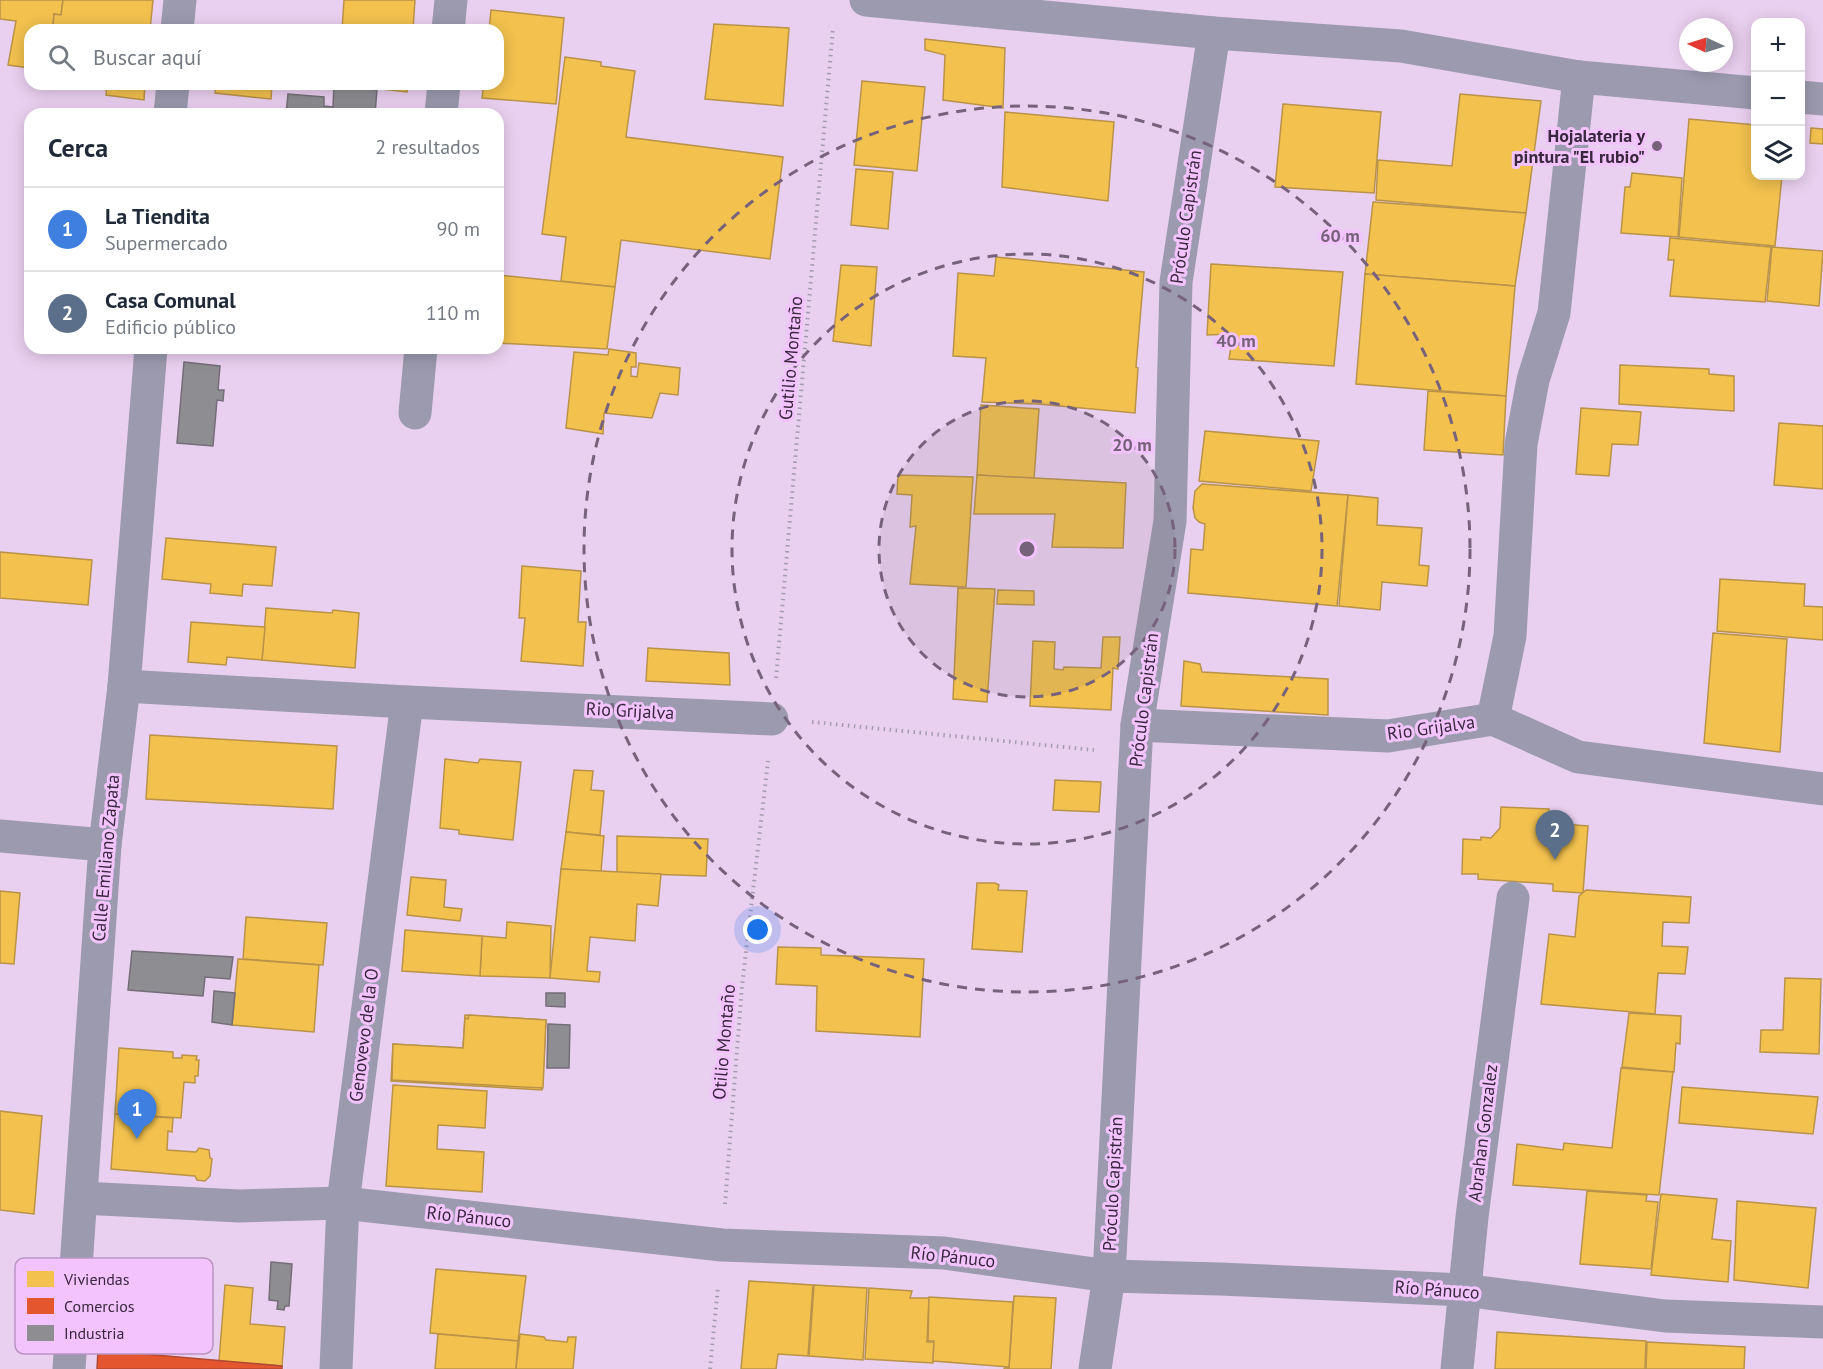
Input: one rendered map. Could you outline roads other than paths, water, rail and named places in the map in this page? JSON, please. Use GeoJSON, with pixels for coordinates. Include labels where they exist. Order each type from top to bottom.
{"type":"FeatureCollection","features":[{"type":"Feature","properties":{"kind":"street"},"geometry":{"type":"LineString","coordinates":[[178,24],[180,0]]}},
{"type":"Feature","properties":{"kind":"street"},"geometry":{"type":"LineString","coordinates":[[449,24],[451,0]]}},
{"type":"Feature","properties":{"kind":"street"},"geometry":{"type":"LineString","coordinates":[[866,0],[1214,33],[1401,46],[1579,77],[1751,93]]}},
{"type":"Feature","properties":{"kind":"street","name":"Próculo Capistrán"},"geometry":{"type":"LineString","coordinates":[[1095,1369],[1108,1276],[1136,740],[1170,521],[1176,282],[1214,33]]}},
{"type":"Feature","properties":{"kind":"street"},"geometry":{"type":"LineString","coordinates":[[1493,719],[1510,636],[1521,444],[1533,380],[1554,313],[1579,77]]}},
{"type":"Feature","properties":{"kind":"street"},"geometry":{"type":"LineString","coordinates":[[171,108],[172,90]]}},
{"type":"Feature","properties":{"kind":"street"},"geometry":{"type":"LineString","coordinates":[[442,108],[443,90]]}},
{"type":"Feature","properties":{"kind":"street"},"geometry":{"type":"LineString","coordinates":[[1805,97],[1823,99]]}},
{"type":"Feature","properties":{"kind":"street","name":"Calle Emiliano Zapata"},"geometry":{"type":"LineString","coordinates":[[77,1258],[105,845],[124,686],[151,354]]}},
{"type":"Feature","properties":{"kind":"street"},"geometry":{"type":"LineString","coordinates":[[415,413],[420,354]]}},
{"type":"Feature","properties":{"kind":"street","name":"Rio Grijalva"},"geometry":{"type":"LineString","coordinates":[[124,686],[407,702],[772,718]]}},
{"type":"Feature","properties":{"kind":"street","name":"Genovevo de la O"},"geometry":{"type":"LineString","coordinates":[[336,1369],[343,1203],[407,702]]}},
{"type":"Feature","properties":{"kind":"street","name":"Rio Grijalva"},"geometry":{"type":"LineString","coordinates":[[1136,740],[1388,736],[1493,719],[1578,757],[1823,789]]}},
{"type":"Feature","properties":{"kind":"street"},"geometry":{"type":"LineString","coordinates":[[0,836],[105,845]]}},
{"type":"Feature","properties":{"kind":"street","name":"Abrahan Gonzalez"},"geometry":{"type":"LineString","coordinates":[[1457,1369],[1464,1290],[1513,898]]}},
{"type":"Feature","properties":{"kind":"street","name":"Río Pánuco"},"geometry":{"type":"LineString","coordinates":[[82,1198],[239,1206],[343,1203],[722,1245],[944,1253],[1108,1276],[1464,1290],[1665,1316],[1823,1322]]}},
{"type":"Feature","properties":{"kind":"street","name":"Calle Emiliano Zapata"},"geometry":{"type":"LineString","coordinates":[[69,1369],[70,1354]]}},
{"type":"Feature","properties":{"kind":"place","name":"Hojalateria y pintura \"El rubio\""},"geometry":{"type":"Point","coordinates":[1657,146]}},
{"type":"Feature","properties":{"kind":"place","name":"Casa Comunal"},"geometry":{"type":"Point","coordinates":[1555,860]}},
{"type":"Feature","properties":{"kind":"place","name":"La Tiendita"},"geometry":{"type":"Point","coordinates":[137,1139]}}]}
